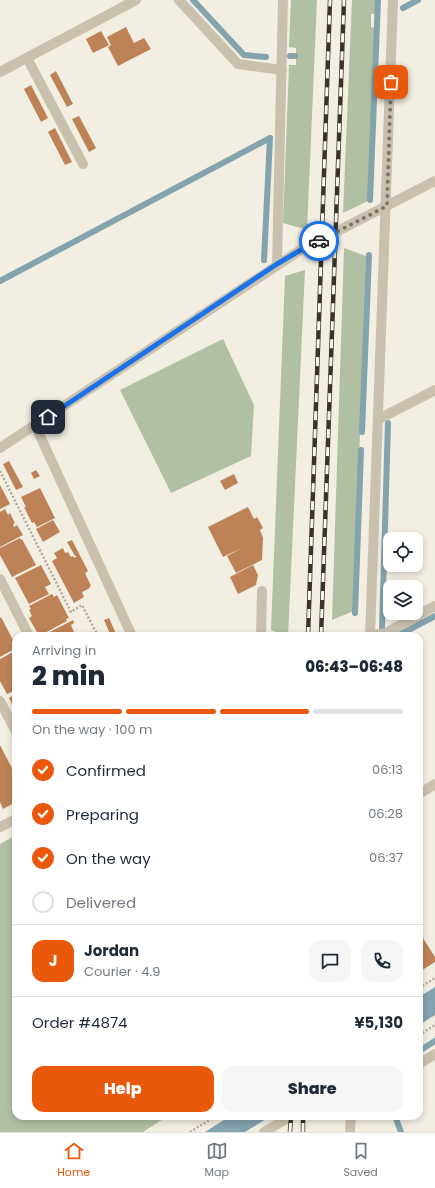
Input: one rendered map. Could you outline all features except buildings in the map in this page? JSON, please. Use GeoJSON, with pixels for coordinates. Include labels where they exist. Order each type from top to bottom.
{"type":"FeatureCollection","features":[{"type":"Feature","properties":{"kind":"street"},"geometry":{"type":"LineString","coordinates":[[0,72],[136,0]]}},
{"type":"Feature","properties":{"kind":"street"},"geometry":{"type":"LineString","coordinates":[[179,0],[238,64],[282,70]]}},
{"type":"Feature","properties":{"kind":"street"},"geometry":{"type":"LineString","coordinates":[[277,264],[283,0]]}},
{"type":"Feature","properties":{"kind":"street"},"geometry":{"type":"LineString","coordinates":[[370,632],[387,206],[393,0]]}},
{"type":"Feature","properties":{"kind":"street"},"geometry":{"type":"LineString","coordinates":[[27,58],[83,164]]}},
{"type":"Feature","properties":{"kind":"street"},"geometry":{"type":"LineString","coordinates":[[0,448],[277,264],[299,251],[435,181]]}},
{"type":"Feature","properties":{"kind":"street"},"geometry":{"type":"LineString","coordinates":[[379,419],[435,390]]}},
{"type":"Feature","properties":{"kind":"street"},"geometry":{"type":"LineString","coordinates":[[35,425],[130,632]]}},
{"type":"Feature","properties":{"kind":"street"},"geometry":{"type":"LineString","coordinates":[[0,579],[27,632]]}},
{"type":"Feature","properties":{"kind":"street"},"geometry":{"type":"LineString","coordinates":[[261,632],[262,590]]}},
{"type":"Feature","properties":{"kind":"street"},"geometry":{"type":"LineString","coordinates":[[388,632],[435,606]]}},
{"type":"Feature","properties":{"kind":"street"},"geometry":{"type":"LineString","coordinates":[[0,701],[12,724]]}},
{"type":"Feature","properties":{"kind":"street"},"geometry":{"type":"LineString","coordinates":[[423,792],[435,784]]}},
{"type":"Feature","properties":{"kind":"street"},"geometry":{"type":"LineString","coordinates":[[0,827],[12,821]]}},
{"type":"Feature","properties":{"kind":"street"},"geometry":{"type":"LineString","coordinates":[[423,1062],[435,1054]]}},
{"type":"Feature","properties":{"kind":"street"},"geometry":{"type":"LineString","coordinates":[[264,1132],[285,1120]]}},
{"type":"Feature","properties":{"kind":"street"},"geometry":{"type":"LineString","coordinates":[[350,1132],[351,1120]]}},
{"type":"Feature","properties":{"kind":"path"},"geometry":{"type":"LineString","coordinates":[[0,471],[71,612],[82,605],[96,632]]}},
{"type":"Feature","properties":{"kind":"path"},"geometry":{"type":"LineString","coordinates":[[423,986],[435,978]]}},
{"type":"Feature","properties":{"kind":"path"},"geometry":{"type":"LineString","coordinates":[[423,1032],[435,1025]]}},
{"type":"Feature","properties":{"kind":"path"},"geometry":{"type":"LineString","coordinates":[[190,1132],[210,1120]]}},
{"type":"Feature","properties":{"kind":"green space"},"geometry":{"type":"Polygon","coordinates":[[[291,0],[317,0],[307,230],[283,223],[289,65],[296,65],[296,48],[289,47],[291,0]]]}},
{"type":"Feature","properties":{"kind":"green space"},"geometry":{"type":"Polygon","coordinates":[[[352,0],[377,0],[376,14],[371,14],[371,27],[375,28],[368,201],[343,213],[352,0]]]}},
{"type":"Feature","properties":{"kind":"green space"},"geometry":{"type":"Polygon","coordinates":[[[344,248],[366,256],[354,611],[332,620],[344,248]]]}},
{"type":"Feature","properties":{"kind":"green space"},"geometry":{"type":"Polygon","coordinates":[[[305,270],[288,632],[276,632],[271,630],[285,276],[305,270]]]}},
{"type":"Feature","properties":{"kind":"green space"},"geometry":{"type":"Polygon","coordinates":[[[223,339],[254,405],[251,456],[171,493],[120,390],[223,339]]]}},
{"type":"Feature","properties":{"kind":"green space"},"geometry":{"type":"Polygon","coordinates":[[[12,837],[12,1120],[162,1120],[143,1132],[0,1132],[0,844],[12,837]]]}},
{"type":"Feature","properties":{"kind":"water"},"geometry":{"type":"Polygon","coordinates":[[[435,987],[435,1015],[423,1022],[423,994],[435,987]]]}},
{"type":"Feature","properties":{"kind":"water"},"geometry":{"type":"Polygon","coordinates":[[[224,1120],[264,1120],[245,1132],[205,1132],[224,1120]]]}},
{"type":"Feature","properties":{"kind":"waterway"},"geometry":{"type":"LineString","coordinates":[[193,0],[244,55],[266,57]]}},
{"type":"Feature","properties":{"kind":"waterway"},"geometry":{"type":"LineString","coordinates":[[370,200],[378,0]]}},
{"type":"Feature","properties":{"kind":"waterway"},"geometry":{"type":"LineString","coordinates":[[403,8],[418,0]]}},
{"type":"Feature","properties":{"kind":"waterway"},"geometry":{"type":"LineString","coordinates":[[290,56],[295,56]]}},
{"type":"Feature","properties":{"kind":"waterway"},"geometry":{"type":"LineString","coordinates":[[264,260],[270,138]]}},
{"type":"Feature","properties":{"kind":"waterway"},"geometry":{"type":"LineString","coordinates":[[0,281],[270,138]]}},
{"type":"Feature","properties":{"kind":"waterway"},"geometry":{"type":"LineString","coordinates":[[362,432],[369,255]]}},
{"type":"Feature","properties":{"kind":"waterway"},"geometry":{"type":"LineString","coordinates":[[382,628],[388,423]]}},
{"type":"Feature","properties":{"kind":"waterway"},"geometry":{"type":"LineString","coordinates":[[355,613],[361,450]]}},
{"type":"Feature","properties":{"kind":"waterway"},"geometry":{"type":"LineString","coordinates":[[405,632],[435,616]]}},
{"type":"Feature","properties":{"kind":"waterway"},"geometry":{"type":"LineString","coordinates":[[423,1048],[435,1041]]}},
{"type":"Feature","properties":{"kind":"waterway"},"geometry":{"type":"LineString","coordinates":[[396,1120],[401,1132]]}},
{"type":"Feature","properties":{"kind":"railway"},"geometry":{"type":"LineString","coordinates":[[308,632],[330,0]]}},
{"type":"Feature","properties":{"kind":"railway"},"geometry":{"type":"LineString","coordinates":[[321,632],[344,0]]}},
{"type":"Feature","properties":{"kind":"railway"},"geometry":{"type":"LineString","coordinates":[[290,1132],[291,1120]]}},
{"type":"Feature","properties":{"kind":"railway"},"geometry":{"type":"LineString","coordinates":[[303,1120],[303,1132]]}},
{"type":"Feature","properties":{"kind":"way so far"},"geometry":{"type":"LineString","coordinates":[[319,241],[387,206],[391,82]]}},
{"type":"Feature","properties":{"kind":"route"},"geometry":{"type":"LineString","coordinates":[[48,417],[277,264],[319,241]]}}]}
